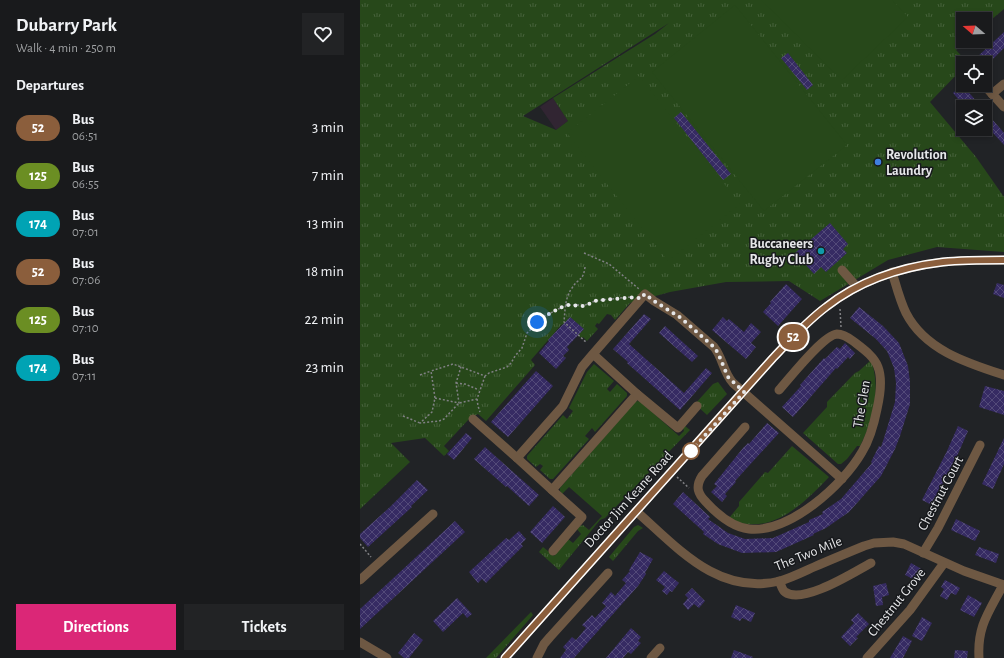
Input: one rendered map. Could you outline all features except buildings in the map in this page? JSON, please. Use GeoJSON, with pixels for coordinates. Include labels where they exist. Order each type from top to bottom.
{"type":"FeatureCollection","features":[{"type":"Feature","properties":{"kind":"street"},"geometry":{"type":"LineString","coordinates":[[1004,84],[992,94],[1004,107]]}},
{"type":"Feature","properties":{"kind":"street","name":"Doctor Jim Keane Road"},"geometry":{"type":"LineString","coordinates":[[505,658],[773,358],[806,324],[827,306],[857,287],[892,272],[925,264],[1004,260]]}},
{"type":"Feature","properties":{"kind":"street"},"geometry":{"type":"LineString","coordinates":[[842,270],[857,287]]}},
{"type":"Feature","properties":{"kind":"street"},"geometry":{"type":"LineString","coordinates":[[892,272],[906,313],[919,332],[946,353],[968,363],[1004,375]]}},
{"type":"Feature","properties":{"kind":"street"},"geometry":{"type":"LineString","coordinates":[[517,458],[563,406],[582,367],[643,297],[654,301],[681,318],[714,347],[728,377],[842,479]]}},
{"type":"Feature","properties":{"kind":"street"},"geometry":{"type":"LineString","coordinates":[[779,390],[824,340],[838,334]]}},
{"type":"Feature","properties":{"kind":"street","name":"The Glen"},"geometry":{"type":"LineString","coordinates":[[697,490],[708,504],[726,520],[744,528],[756,529],[773,526],[789,520],[826,495],[842,479],[859,457],[868,442],[878,404],[881,383],[878,366],[870,356],[848,338],[838,334]]}},
{"type":"Feature","properties":{"kind":"street"},"geometry":{"type":"LineString","coordinates":[[593,354],[637,394],[678,428],[697,406]]}},
{"type":"Feature","properties":{"kind":"street"},"geometry":{"type":"LineString","coordinates":[[552,490],[637,394]]}},
{"type":"Feature","properties":{"kind":"street"},"geometry":{"type":"LineString","coordinates":[[478,417],[517,458],[590,524]]}},
{"type":"Feature","properties":{"kind":"street"},"geometry":{"type":"LineString","coordinates":[[697,490],[697,485],[702,476],[745,427]]}},
{"type":"Feature","properties":{"kind":"street","name":"Chestnut Court"},"geometry":{"type":"LineString","coordinates":[[923,553],[938,528],[980,444]]}},
{"type":"Feature","properties":{"kind":"street","name":"The Two Mile"},"geometry":{"type":"LineString","coordinates":[[636,511],[701,566],[715,574],[749,584],[779,581],[864,546],[874,543],[893,542],[904,544],[944,563],[1004,585]]}},
{"type":"Feature","properties":{"kind":"street"},"geometry":{"type":"LineString","coordinates":[[360,580],[433,514]]}},
{"type":"Feature","properties":{"kind":"street"},"geometry":{"type":"LineString","coordinates":[[553,551],[582,517]]}},
{"type":"Feature","properties":{"kind":"street"},"geometry":{"type":"LineString","coordinates":[[779,581],[784,591],[789,594],[799,595],[830,585],[871,563]]}},
{"type":"Feature","properties":{"kind":"street","name":"Chestnut Grove"},"geometry":{"type":"LineString","coordinates":[[867,658],[910,610],[944,563]]}},
{"type":"Feature","properties":{"kind":"street"},"geometry":{"type":"LineString","coordinates":[[537,658],[544,644],[608,573]]}},
{"type":"Feature","properties":{"kind":"street"},"geometry":{"type":"LineString","coordinates":[[979,658],[978,642],[980,629],[1004,585]]}},
{"type":"Feature","properties":{"kind":"street"},"geometry":{"type":"LineString","coordinates":[[360,642],[387,658]]}},
{"type":"Feature","properties":{"kind":"street"},"geometry":{"type":"LineString","coordinates":[[651,658],[660,648]]}},
{"type":"Feature","properties":{"kind":"path"},"geometry":{"type":"LineString","coordinates":[[584,253],[609,264],[643,297]]}},
{"type":"Feature","properties":{"kind":"path"},"geometry":{"type":"LineString","coordinates":[[585,267],[584,276],[572,288],[566,305],[564,322],[587,343]]}},
{"type":"Feature","properties":{"kind":"path"},"geometry":{"type":"LineString","coordinates":[[478,417],[479,410],[477,399],[485,376],[489,372],[507,367],[511,363],[522,348],[527,334],[537,322],[545,316],[566,305],[585,306],[595,301],[643,297]]}},
{"type":"Feature","properties":{"kind":"path"},"geometry":{"type":"LineString","coordinates":[[838,334],[842,326],[839,298]]}},
{"type":"Feature","properties":{"kind":"path"},"geometry":{"type":"LineString","coordinates":[[420,375],[453,364],[485,376]]}},
{"type":"Feature","properties":{"kind":"path"},"geometry":{"type":"LineString","coordinates":[[459,403],[456,383],[461,367]]}},
{"type":"Feature","properties":{"kind":"path"},"geometry":{"type":"LineString","coordinates":[[420,423],[432,412],[435,398],[431,371]]}},
{"type":"Feature","properties":{"kind":"path"},"geometry":{"type":"LineString","coordinates":[[456,383],[464,384],[480,391]]}},
{"type":"Feature","properties":{"kind":"path"},"geometry":{"type":"LineString","coordinates":[[435,398],[459,403],[477,399]]}},
{"type":"Feature","properties":{"kind":"path"},"geometry":{"type":"LineString","coordinates":[[403,416],[420,423],[439,421],[444,419],[459,403]]}},
{"type":"Feature","properties":{"kind":"path"},"geometry":{"type":"LineString","coordinates":[[671,472],[689,487],[697,490]]}},
{"type":"Feature","properties":{"kind":"path"},"geometry":{"type":"LineString","coordinates":[[360,544],[378,564]]}},
{"type":"Feature","properties":{"kind":"shaded area"},"geometry":{"type":"Polygon","coordinates":[[[553,98],[568,121],[556,130],[540,107],[553,98]]]}},
{"type":"Feature","properties":{"kind":"green space"},"geometry":{"type":"Polygon","coordinates":[[[360,0],[1004,0],[1004,9],[992,19],[992,12],[956,12],[956,48],[958,48],[956,50],[962,56],[956,56],[956,75],[930,102],[956,133],[956,136],[958,136],[976,157],[1004,197],[1004,252],[937,247],[888,260],[820,301],[789,281],[726,282],[670,292],[630,303],[615,320],[611,315],[607,314],[599,324],[597,323],[595,326],[598,329],[587,341],[583,337],[581,338],[566,323],[561,325],[531,360],[535,365],[486,421],[478,414],[469,419],[444,446],[449,451],[444,456],[425,438],[391,443],[410,462],[360,509],[360,0]],[[669,23],[523,116],[556,130],[568,121],[553,98],[655,34],[669,23]]]}},
{"type":"Feature","properties":{"kind":"green space"},"geometry":{"type":"Polygon","coordinates":[[[761,0],[892,0],[908,17],[842,80],[761,0]]]}},
{"type":"Feature","properties":{"kind":"green space"},"geometry":{"type":"Polygon","coordinates":[[[735,5],[847,145],[764,211],[652,72],[735,5]]]}},
{"type":"Feature","properties":{"kind":"green space"},"geometry":{"type":"Polygon","coordinates":[[[639,76],[740,204],[668,261],[567,133],[639,76]]]}},
{"type":"Feature","properties":{"kind":"green space"},"geometry":{"type":"Polygon","coordinates":[[[871,360],[874,371],[876,393],[869,425],[860,446],[857,446],[841,464],[838,464],[803,433],[827,407],[827,402],[855,373],[871,360]]]}},
{"type":"Feature","properties":{"kind":"green space"},"geometry":{"type":"Polygon","coordinates":[[[594,364],[614,381],[607,389],[610,392],[617,384],[627,393],[627,396],[595,432],[592,428],[585,436],[589,439],[553,479],[550,479],[540,470],[543,466],[540,464],[536,467],[527,459],[527,456],[563,415],[567,419],[573,411],[569,408],[587,372],[594,364]]]}},
{"type":"Feature","properties":{"kind":"green space"},"geometry":{"type":"Polygon","coordinates":[[[718,382],[727,394],[707,415],[695,404],[713,384],[718,382]]]}},
{"type":"Feature","properties":{"kind":"green space"},"geometry":{"type":"Polygon","coordinates":[[[638,401],[679,436],[684,431],[683,428],[685,426],[690,430],[605,518],[600,520],[559,570],[539,552],[543,547],[554,556],[568,539],[573,543],[581,534],[577,529],[580,526],[583,525],[589,530],[602,516],[569,487],[562,494],[560,488],[635,402],[638,401]]]}},
{"type":"Feature","properties":{"kind":"green space"},"geometry":{"type":"Polygon","coordinates":[[[792,446],[829,477],[803,503],[782,517],[759,524],[740,523],[729,518],[739,506],[739,502],[765,472],[768,473],[792,446]]]}},
{"type":"Feature","properties":{"kind":"green space"},"geometry":{"type":"Polygon","coordinates":[[[638,525],[643,528],[638,531],[613,561],[609,557],[634,527],[638,525]]]}},
{"type":"Feature","properties":{"kind":"green space"},"geometry":{"type":"Polygon","coordinates":[[[531,612],[533,615],[496,658],[486,658],[531,612]]]}},
{"type":"Feature","properties":{"kind":"bus line","name":"52"},"geometry":{"type":"LineString","coordinates":[[505,658],[773,358],[819,312],[860,285],[892,272],[925,264],[964,260],[1004,260]]}},
{"type":"Feature","properties":{"kind":"place","name":"Revolution Laundry"},"geometry":{"type":"Point","coordinates":[878,162]}},
{"type":"Feature","properties":{"kind":"place","name":"Buccaneers Rugby Club"},"geometry":{"type":"Point","coordinates":[821,251]}},
{"type":"Feature","properties":{"kind":"route"},"geometry":{"type":"LineString","coordinates":[[537,322],[566,305],[585,306],[595,301],[602,300],[637,297],[640,299],[645,294],[673,312],[696,330],[717,350],[728,377],[744,392],[691,451]]}}]}
